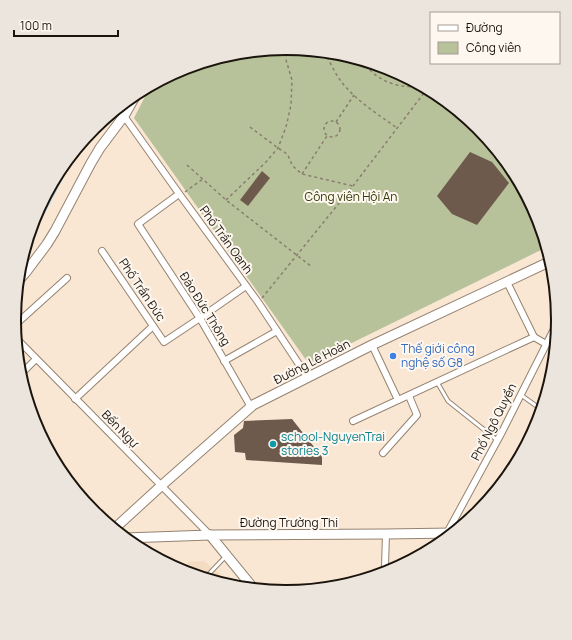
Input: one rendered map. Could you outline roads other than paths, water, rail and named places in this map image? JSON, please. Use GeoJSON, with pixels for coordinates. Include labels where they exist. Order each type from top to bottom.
{"type":"FeatureCollection","features":[{"type":"Feature","properties":{"kind":"street"},"geometry":{"type":"LineString","coordinates":[[25,273],[58,224],[100,148],[129,107]]}},
{"type":"Feature","properties":{"kind":"street","name":"Phố Trần Oanh"},"geometry":{"type":"LineString","coordinates":[[124,116],[258,302],[308,378]]}},
{"type":"Feature","properties":{"kind":"street","name":"Đào Đức Thông"},"geometry":{"type":"LineString","coordinates":[[180,194],[138,224],[200,318],[251,407]]}},
{"type":"Feature","properties":{"kind":"street","name":"Phố Trần Đức"},"geometry":{"type":"LineString","coordinates":[[102,251],[164,342],[200,318]]}},
{"type":"Feature","properties":{"kind":"street","name":"Đường Lê Hoàn"},"geometry":{"type":"LineString","coordinates":[[118,525],[253,405],[372,345],[545,264]]}},
{"type":"Feature","properties":{"kind":"street"},"geometry":{"type":"LineString","coordinates":[[21,320],[67,278]]}},
{"type":"Feature","properties":{"kind":"street"},"geometry":{"type":"LineString","coordinates":[[507,282],[534,337],[546,344]]}},
{"type":"Feature","properties":{"kind":"street"},"geometry":{"type":"LineString","coordinates":[[200,318],[246,286]]}},
{"type":"Feature","properties":{"kind":"street"},"geometry":{"type":"LineString","coordinates":[[75,399],[153,326]]}},
{"type":"Feature","properties":{"kind":"street"},"geometry":{"type":"LineString","coordinates":[[224,361],[277,331]]}},
{"type":"Feature","properties":{"kind":"street","name":"Phố Ngô Quyền"},"geometry":{"type":"LineString","coordinates":[[454,525],[550,336]]}},
{"type":"Feature","properties":{"kind":"street"},"geometry":{"type":"LineString","coordinates":[[353,421],[534,337]]}},
{"type":"Feature","properties":{"kind":"street","name":"Bến Ngự"},"geometry":{"type":"LineString","coordinates":[[22,345],[210,535]]}},
{"type":"Feature","properties":{"kind":"street"},"geometry":{"type":"LineString","coordinates":[[372,345],[398,400]]}},
{"type":"Feature","properties":{"kind":"street"},"geometry":{"type":"LineString","coordinates":[[26,369],[36,359]]}},
{"type":"Feature","properties":{"kind":"street"},"geometry":{"type":"LineString","coordinates":[[383,453],[417,415],[409,396]]}},
{"type":"Feature","properties":{"kind":"street"},"geometry":{"type":"LineString","coordinates":[[385,566],[386,534]]}},
{"type":"Feature","properties":{"kind":"street","name":"Đường Trường Thi"},"geometry":{"type":"LineString","coordinates":[[136,538],[210,535],[441,534]]}},
{"type":"Feature","properties":{"kind":"street"},"geometry":{"type":"LineString","coordinates":[[210,535],[249,583]]}},
{"type":"Feature","properties":{"kind":"lane"},"geometry":{"type":"LineString","coordinates":[[437,382],[448,401],[498,440]]}},
{"type":"Feature","properties":{"kind":"lane"},"geometry":{"type":"LineString","coordinates":[[520,395],[537,406]]}},
{"type":"Feature","properties":{"kind":"lane"},"geometry":{"type":"LineString","coordinates":[[209,574],[226,556]]}},
{"type":"Feature","properties":{"kind":"place","name":"Thế giới công nghệ số G8"},"geometry":{"type":"Point","coordinates":[393,356]}},
{"type":"Feature","properties":{"kind":"place","name":"school-NguyenTrai stories 3"},"geometry":{"type":"Point","coordinates":[273,444]}},
{"type":"Feature","properties":{"kind":"park label","name":"Công viên Hội An"},"geometry":{"type":"Point","coordinates":[351,197]}}]}
